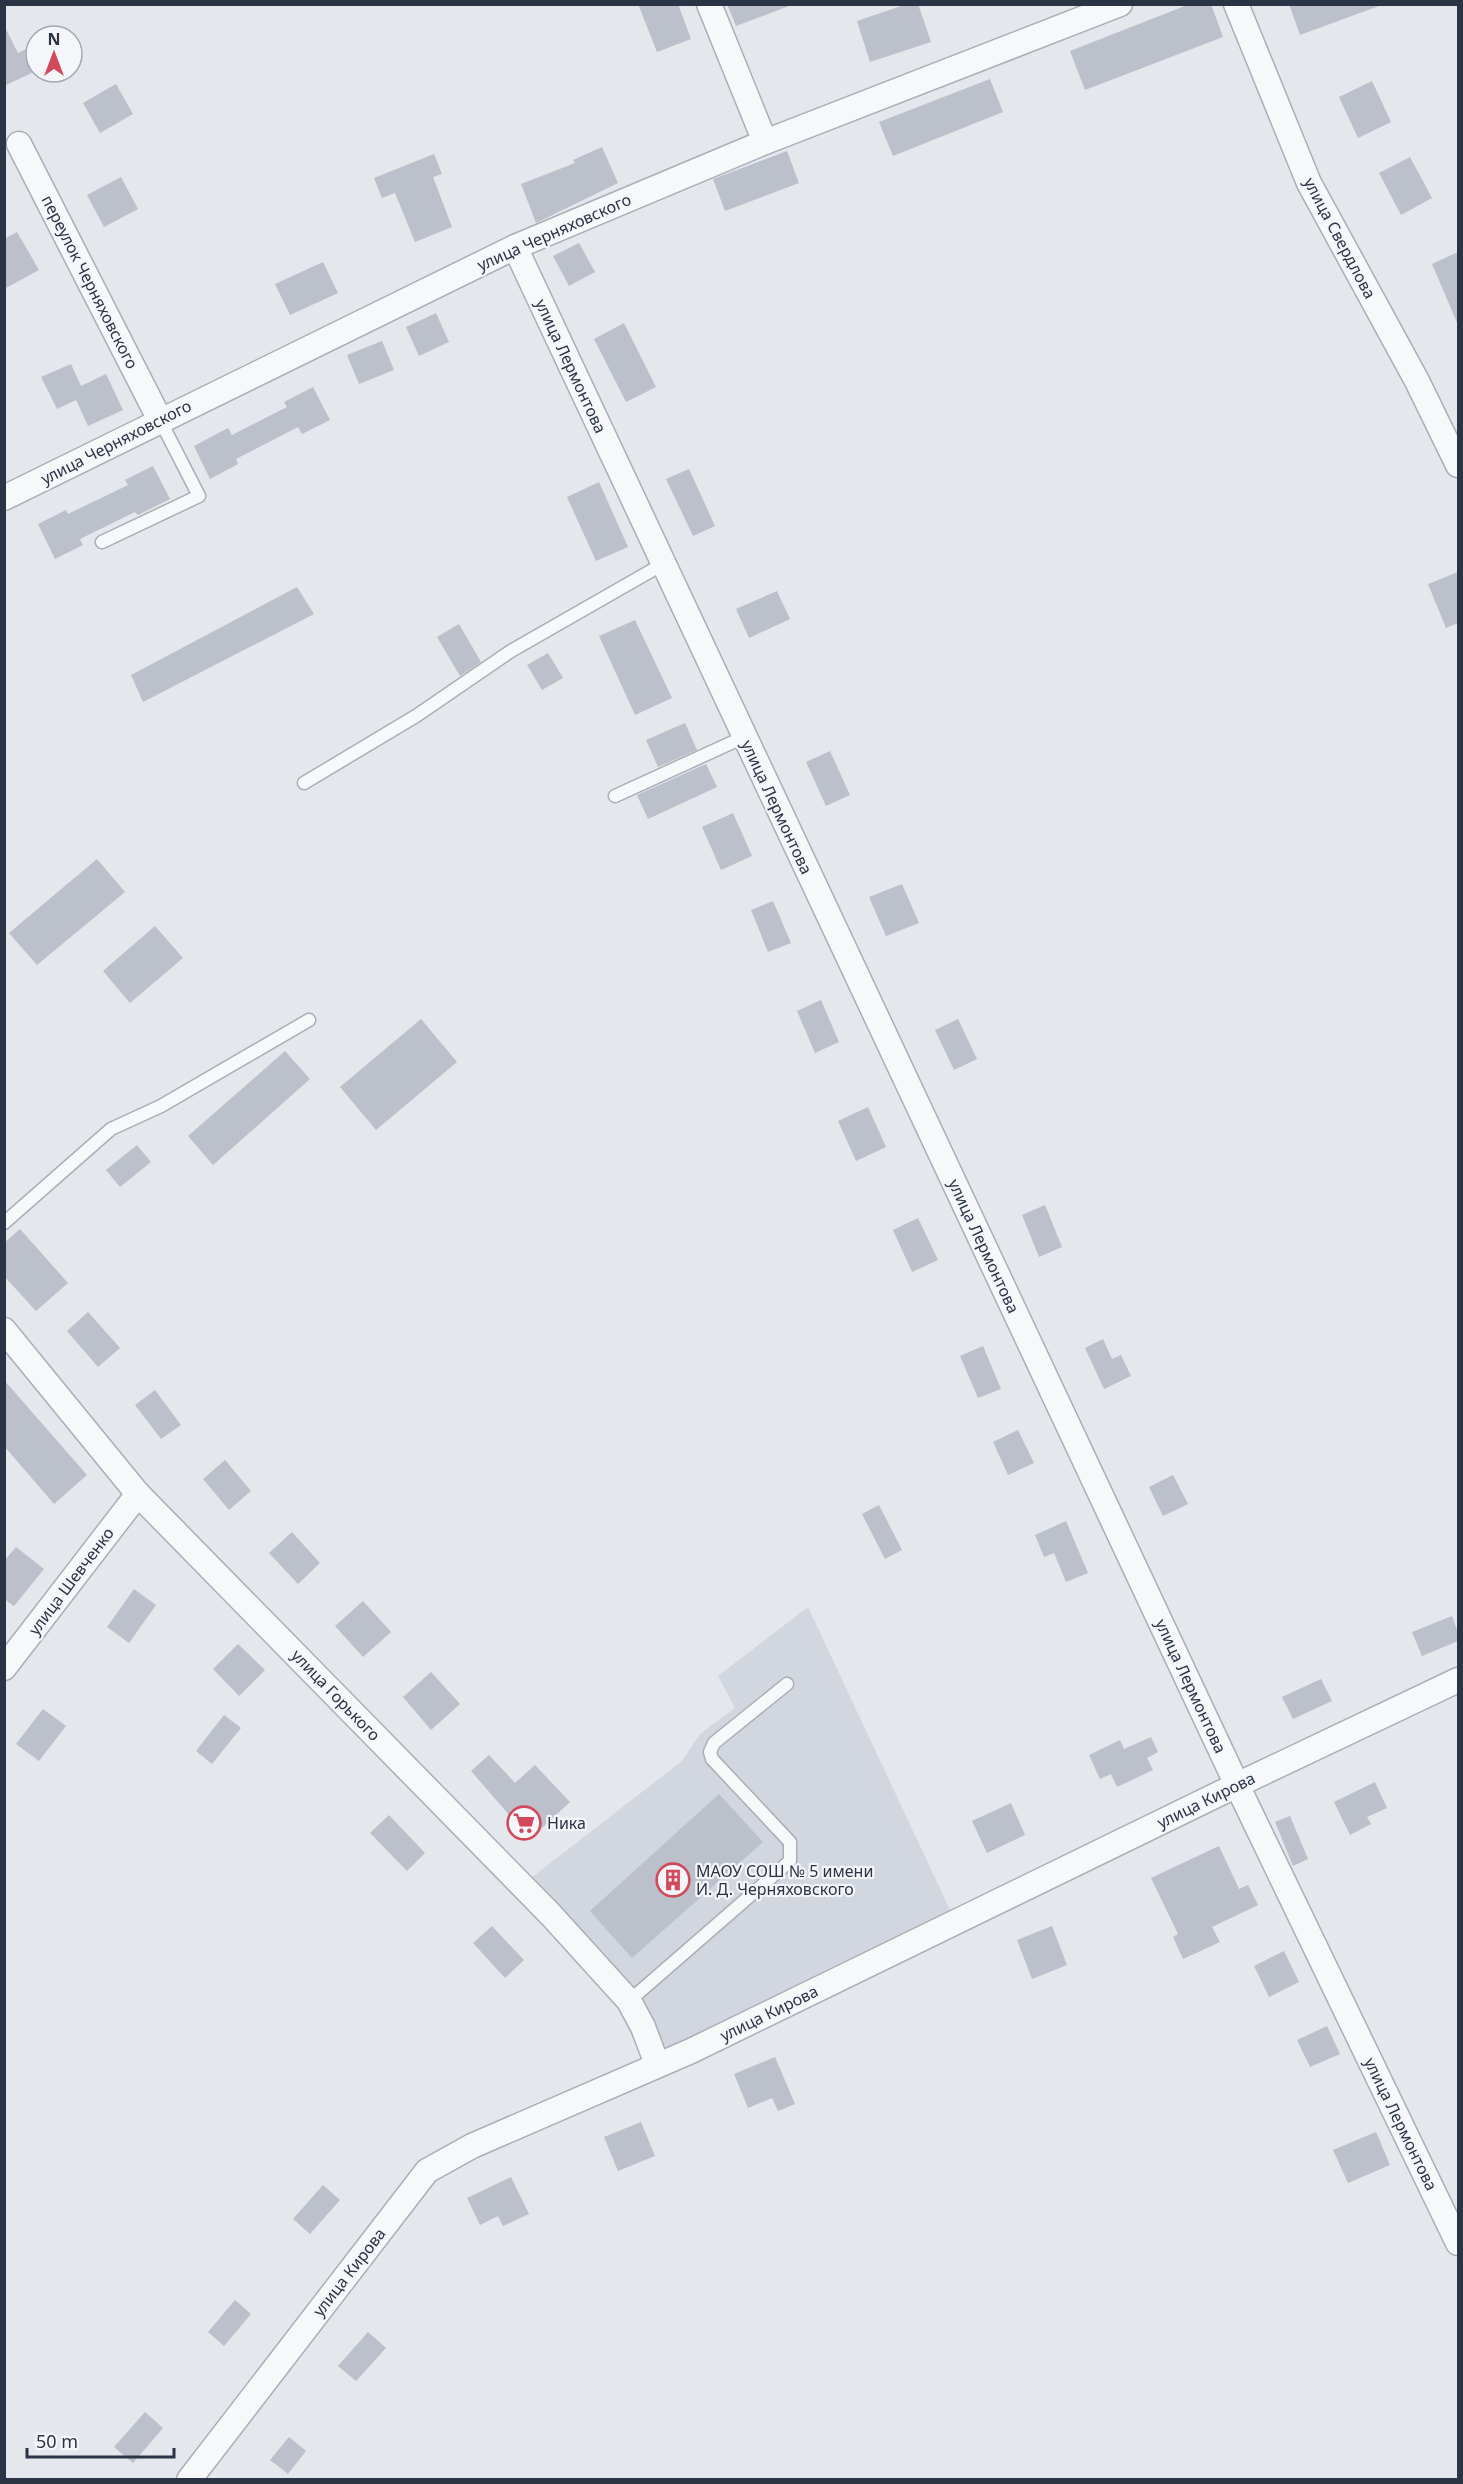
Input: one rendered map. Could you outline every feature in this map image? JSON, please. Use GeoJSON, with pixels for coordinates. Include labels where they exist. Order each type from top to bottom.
{"type":"FeatureCollection","features":[{"type":"Feature","properties":{"kind":"street"},"geometry":{"type":"LineString","coordinates":[[709,4],[765,142]]}},
{"type":"Feature","properties":{"kind":"street","name":"улица Черняховского"},"geometry":{"type":"LineString","coordinates":[[4,498],[515,247],[765,142],[1120,4]]}},
{"type":"Feature","properties":{"kind":"street","name":"улица Свердлова"},"geometry":{"type":"LineString","coordinates":[[1236,4],[1309,183],[1417,381],[1458,465]]}},
{"type":"Feature","properties":{"kind":"street","name":"переулок Черняховского"},"geometry":{"type":"LineString","coordinates":[[19,144],[160,420]]}},
{"type":"Feature","properties":{"kind":"street","name":"улица Лермонтова"},"geometry":{"type":"LineString","coordinates":[[515,247],[1237,1785],[1458,2243]]}},
{"type":"Feature","properties":{"kind":"street","name":"улица Горького"},"geometry":{"type":"LineString","coordinates":[[4,1330],[138,1494],[551,1915],[628,2001],[644,2027],[657,2064]]}},
{"type":"Feature","properties":{"kind":"street","name":"улица Шевченко"},"geometry":{"type":"LineString","coordinates":[[4,1668],[138,1494]]}},
{"type":"Feature","properties":{"kind":"street","name":"улица Кирова"},"geometry":{"type":"LineString","coordinates":[[189,2480],[426,2171],[472,2146],[691,2051],[1458,1680]]}},
{"type":"Feature","properties":{"kind":"lane"},"geometry":{"type":"LineString","coordinates":[[102,542],[199,496],[160,420]]}},
{"type":"Feature","properties":{"kind":"lane"},"geometry":{"type":"LineString","coordinates":[[304,783],[416,716],[511,651],[663,564]]}},
{"type":"Feature","properties":{"kind":"lane"},"geometry":{"type":"LineString","coordinates":[[615,796],[744,737]]}},
{"type":"Feature","properties":{"kind":"lane"},"geometry":{"type":"LineString","coordinates":[[4,1223],[111,1129],[161,1106],[309,1020]]}},
{"type":"Feature","properties":{"kind":"lane"},"geometry":{"type":"LineString","coordinates":[[628,2001],[790,1861],[790,1842],[712,1759],[710,1752],[714,1743],[787,1684]]}},
{"type":"Feature","properties":{"kind":"shaded area"},"geometry":{"type":"Polygon","coordinates":[[[808,1607],[951,1912],[679,2046],[667,2048],[531,1878],[682,1761],[700,1734],[735,1708],[718,1676],[808,1607]]]}},
{"type":"Feature","properties":{"kind":"building"},"geometry":{"type":"Polygon","coordinates":[[[638,4],[678,4],[691,39],[657,52],[638,4]]]}},
{"type":"Feature","properties":{"kind":"building"},"geometry":{"type":"Polygon","coordinates":[[[727,4],[789,4],[789,6],[736,26],[727,4]]]}},
{"type":"Feature","properties":{"kind":"building"},"geometry":{"type":"Polygon","coordinates":[[[907,4],[918,4],[931,42],[870,62],[857,21],[907,4]]]}},
{"type":"Feature","properties":{"kind":"building"},"geometry":{"type":"Polygon","coordinates":[[[1190,4],[1211,4],[1223,37],[1085,90],[1070,51],[1190,4]]]}},
{"type":"Feature","properties":{"kind":"building"},"geometry":{"type":"Polygon","coordinates":[[[1289,4],[1378,4],[1379,6],[1300,35],[1289,4]]]}},
{"type":"Feature","properties":{"kind":"building"},"geometry":{"type":"Polygon","coordinates":[[[4,25],[18,53],[24,50],[24,77],[4,86],[4,25]]]}},
{"type":"Feature","properties":{"kind":"building"},"geometry":{"type":"Polygon","coordinates":[[[990,79],[1003,112],[893,156],[879,122],[990,79]]]}},
{"type":"Feature","properties":{"kind":"building"},"geometry":{"type":"Polygon","coordinates":[[[1372,81],[1391,122],[1358,138],[1339,97],[1372,81]]]}},
{"type":"Feature","properties":{"kind":"building"},"geometry":{"type":"Polygon","coordinates":[[[116,84],[133,114],[100,133],[83,103],[116,84]]]}},
{"type":"Feature","properties":{"kind":"building"},"geometry":{"type":"Polygon","coordinates":[[[602,147],[618,183],[536,223],[521,184],[575,163],[573,160],[602,147]]]}},
{"type":"Feature","properties":{"kind":"building"},"geometry":{"type":"Polygon","coordinates":[[[787,151],[799,183],[725,211],[713,179],[787,151]]]}},
{"type":"Feature","properties":{"kind":"building"},"geometry":{"type":"Polygon","coordinates":[[[434,154],[442,174],[433,177],[452,227],[415,242],[395,193],[382,198],[374,178],[434,154]]]}},
{"type":"Feature","properties":{"kind":"building"},"geometry":{"type":"Polygon","coordinates":[[[1410,157],[1432,198],[1401,215],[1379,173],[1410,157]]]}},
{"type":"Feature","properties":{"kind":"building"},"geometry":{"type":"Polygon","coordinates":[[[121,177],[138,209],[104,227],[87,195],[121,177]]]}},
{"type":"Feature","properties":{"kind":"building"},"geometry":{"type":"Polygon","coordinates":[[[17,232],[39,270],[4,289],[4,239],[17,232]]]}},
{"type":"Feature","properties":{"kind":"building"},"geometry":{"type":"Polygon","coordinates":[[[579,243],[595,272],[569,286],[553,256],[579,243]]]}},
{"type":"Feature","properties":{"kind":"building"},"geometry":{"type":"Polygon","coordinates":[[[1458,252],[1458,325],[1432,264],[1458,252]]]}},
{"type":"Feature","properties":{"kind":"building"},"geometry":{"type":"Polygon","coordinates":[[[323,262],[338,293],[290,315],[275,284],[323,262]]]}},
{"type":"Feature","properties":{"kind":"building"},"geometry":{"type":"Polygon","coordinates":[[[436,313],[449,342],[419,356],[406,327],[436,313]]]}},
{"type":"Feature","properties":{"kind":"building"},"geometry":{"type":"Polygon","coordinates":[[[624,323],[656,387],[626,402],[594,339],[624,323]]]}},
{"type":"Feature","properties":{"kind":"building"},"geometry":{"type":"Polygon","coordinates":[[[382,341],[394,370],[359,384],[347,355],[382,341]]]}},
{"type":"Feature","properties":{"kind":"building"},"geometry":{"type":"Polygon","coordinates":[[[71,364],[81,386],[106,374],[123,410],[88,426],[76,400],[57,409],[41,377],[71,364]]]}},
{"type":"Feature","properties":{"kind":"building"},"geometry":{"type":"Polygon","coordinates":[[[313,387],[330,420],[302,434],[298,427],[236,459],[238,464],[210,479],[194,446],[228,428],[232,435],[287,407],[284,402],[313,387]]]}},
{"type":"Feature","properties":{"kind":"building"},"geometry":{"type":"Polygon","coordinates":[[[153,466],[170,499],[138,515],[135,512],[80,539],[83,545],[55,559],[38,524],[66,510],[68,514],[128,485],[125,480],[153,466]]]}},
{"type":"Feature","properties":{"kind":"building"},"geometry":{"type":"Polygon","coordinates":[[[689,469],[715,526],[693,536],[666,479],[689,469]]]}},
{"type":"Feature","properties":{"kind":"building"},"geometry":{"type":"Polygon","coordinates":[[[599,482],[628,547],[596,561],[567,497],[599,482]]]}},
{"type":"Feature","properties":{"kind":"building"},"geometry":{"type":"Polygon","coordinates":[[[1458,572],[1458,623],[1446,628],[1428,584],[1458,572]]]}},
{"type":"Feature","properties":{"kind":"building"},"geometry":{"type":"Polygon","coordinates":[[[297,587],[314,614],[143,702],[131,675],[297,587]]]}},
{"type":"Feature","properties":{"kind":"building"},"geometry":{"type":"Polygon","coordinates":[[[777,591],[790,619],[749,638],[736,609],[777,591]]]}},
{"type":"Feature","properties":{"kind":"building"},"geometry":{"type":"Polygon","coordinates":[[[635,620],[672,698],[635,715],[599,636],[635,620]]]}},
{"type":"Feature","properties":{"kind":"building"},"geometry":{"type":"Polygon","coordinates":[[[459,624],[481,662],[460,676],[437,637],[459,624]]]}},
{"type":"Feature","properties":{"kind":"building"},"geometry":{"type":"Polygon","coordinates":[[[548,653],[563,678],[542,690],[527,665],[548,653]]]}},
{"type":"Feature","properties":{"kind":"building"},"geometry":{"type":"Polygon","coordinates":[[[685,723],[697,750],[658,767],[646,740],[685,723]]]}},
{"type":"Feature","properties":{"kind":"building"},"geometry":{"type":"Polygon","coordinates":[[[830,751],[850,795],[826,806],[806,762],[830,751]]]}},
{"type":"Feature","properties":{"kind":"building"},"geometry":{"type":"Polygon","coordinates":[[[706,764],[717,787],[648,819],[637,795],[706,764]]]}},
{"type":"Feature","properties":{"kind":"building"},"geometry":{"type":"Polygon","coordinates":[[[733,813],[752,856],[721,870],[702,827],[733,813]]]}},
{"type":"Feature","properties":{"kind":"building"},"geometry":{"type":"Polygon","coordinates":[[[97,859],[125,892],[37,965],[9,933],[97,859]]]}},
{"type":"Feature","properties":{"kind":"building"},"geometry":{"type":"Polygon","coordinates":[[[902,884],[919,923],[886,936],[869,897],[902,884]]]}},
{"type":"Feature","properties":{"kind":"building"},"geometry":{"type":"Polygon","coordinates":[[[773,901],[791,943],[768,952],[751,910],[773,901]]]}},
{"type":"Feature","properties":{"kind":"building"},"geometry":{"type":"Polygon","coordinates":[[[155,926],[183,958],[130,1003],[103,971],[155,926]]]}},
{"type":"Feature","properties":{"kind":"building"},"geometry":{"type":"Polygon","coordinates":[[[821,1000],[839,1042],[815,1053],[797,1011],[821,1000]]]}},
{"type":"Feature","properties":{"kind":"building"},"geometry":{"type":"Polygon","coordinates":[[[421,1019],[457,1062],[376,1130],[340,1087],[421,1019]]]}},
{"type":"Feature","properties":{"kind":"building"},"geometry":{"type":"Polygon","coordinates":[[[958,1019],[977,1059],[954,1070],[935,1030],[958,1019]]]}},
{"type":"Feature","properties":{"kind":"building"},"geometry":{"type":"Polygon","coordinates":[[[285,1051],[310,1079],[213,1165],[188,1136],[285,1051]]]}},
{"type":"Feature","properties":{"kind":"building"},"geometry":{"type":"Polygon","coordinates":[[[868,1107],[886,1147],[856,1161],[838,1121],[868,1107]]]}},
{"type":"Feature","properties":{"kind":"building"},"geometry":{"type":"Polygon","coordinates":[[[137,1145],[151,1162],[120,1187],[106,1170],[137,1145]]]}},
{"type":"Feature","properties":{"kind":"building"},"geometry":{"type":"Polygon","coordinates":[[[1045,1205],[1062,1247],[1039,1257],[1022,1215],[1045,1205]]]}},
{"type":"Feature","properties":{"kind":"building"},"geometry":{"type":"Polygon","coordinates":[[[918,1218],[938,1260],[912,1272],[893,1230],[918,1218]]]}},
{"type":"Feature","properties":{"kind":"building"},"geometry":{"type":"Polygon","coordinates":[[[20,1229],[68,1283],[36,1311],[4,1276],[4,1243],[20,1229]]]}},
{"type":"Feature","properties":{"kind":"building"},"geometry":{"type":"Polygon","coordinates":[[[88,1312],[120,1348],[98,1367],[67,1331],[88,1312]]]}},
{"type":"Feature","properties":{"kind":"building"},"geometry":{"type":"Polygon","coordinates":[[[1103,1339],[1112,1359],[1121,1355],[1131,1376],[1104,1389],[1085,1348],[1103,1339]]]}},
{"type":"Feature","properties":{"kind":"building"},"geometry":{"type":"Polygon","coordinates":[[[983,1346],[1001,1389],[978,1398],[960,1356],[983,1346]]]}},
{"type":"Feature","properties":{"kind":"building"},"geometry":{"type":"Polygon","coordinates":[[[4,1380],[87,1475],[54,1504],[4,1446],[4,1380]]]}},
{"type":"Feature","properties":{"kind":"building"},"geometry":{"type":"Polygon","coordinates":[[[155,1390],[181,1425],[161,1439],[135,1405],[155,1390]]]}},
{"type":"Feature","properties":{"kind":"building"},"geometry":{"type":"Polygon","coordinates":[[[1018,1430],[1034,1463],[1008,1475],[993,1442],[1018,1430]]]}},
{"type":"Feature","properties":{"kind":"building"},"geometry":{"type":"Polygon","coordinates":[[[225,1460],[251,1491],[229,1510],[203,1479],[225,1460]]]}},
{"type":"Feature","properties":{"kind":"building"},"geometry":{"type":"Polygon","coordinates":[[[1173,1475],[1188,1504],[1163,1516],[1149,1487],[1173,1475]]]}},
{"type":"Feature","properties":{"kind":"building"},"geometry":{"type":"Polygon","coordinates":[[[879,1505],[902,1550],[885,1559],[862,1514],[879,1505]]]}},
{"type":"Feature","properties":{"kind":"building"},"geometry":{"type":"Polygon","coordinates":[[[1066,1521],[1088,1573],[1066,1582],[1054,1553],[1044,1557],[1035,1535],[1066,1521]]]}},
{"type":"Feature","properties":{"kind":"building"},"geometry":{"type":"Polygon","coordinates":[[[292,1532],[320,1563],[298,1584],[269,1553],[292,1532]]]}},
{"type":"Feature","properties":{"kind":"building"},"geometry":{"type":"Polygon","coordinates":[[[16,1547],[44,1569],[14,1606],[4,1599],[4,1561],[16,1547]]]}},
{"type":"Feature","properties":{"kind":"building"},"geometry":{"type":"Polygon","coordinates":[[[134,1589],[156,1605],[129,1643],[107,1627],[134,1589]]]}},
{"type":"Feature","properties":{"kind":"building"},"geometry":{"type":"Polygon","coordinates":[[[363,1601],[391,1632],[363,1657],[335,1626],[363,1601]]]}},
{"type":"Feature","properties":{"kind":"building"},"geometry":{"type":"Polygon","coordinates":[[[1452,1616],[1458,1633],[1458,1641],[1422,1656],[1412,1632],[1452,1616]]]}},
{"type":"Feature","properties":{"kind":"building"},"geometry":{"type":"Polygon","coordinates":[[[238,1644],[265,1670],[239,1696],[213,1669],[238,1644]]]}},
{"type":"Feature","properties":{"kind":"building"},"geometry":{"type":"Polygon","coordinates":[[[431,1672],[460,1704],[431,1730],[403,1697],[431,1672]]]}},
{"type":"Feature","properties":{"kind":"building"},"geometry":{"type":"Polygon","coordinates":[[[1321,1679],[1332,1701],[1293,1719],[1282,1697],[1321,1679]]]}},
{"type":"Feature","properties":{"kind":"building"},"geometry":{"type":"Polygon","coordinates":[[[43,1709],[66,1726],[39,1761],[16,1744],[43,1709]]]}},
{"type":"Feature","properties":{"kind":"building"},"geometry":{"type":"Polygon","coordinates":[[[224,1715],[241,1728],[212,1764],[196,1751],[224,1715]]]}},
{"type":"Feature","properties":{"kind":"building"},"geometry":{"type":"Polygon","coordinates":[[[1151,1737],[1158,1752],[1147,1758],[1153,1770],[1117,1787],[1111,1774],[1100,1779],[1089,1755],[1120,1740],[1124,1749],[1151,1737]]]}},
{"type":"Feature","properties":{"kind":"building"},"geometry":{"type":"Polygon","coordinates":[[[489,1755],[515,1783],[535,1765],[570,1802],[530,1839],[471,1771],[489,1755]]]}},
{"type":"Feature","properties":{"kind":"building"},"geometry":{"type":"Polygon","coordinates":[[[1375,1782],[1387,1808],[1367,1817],[1371,1824],[1350,1835],[1334,1802],[1375,1782]]]}},
{"type":"Feature","properties":{"kind":"building","name":"МАОУ СОШ № 5 имени И. Д. Черняховского"},"geometry":{"type":"Polygon","coordinates":[[[719,1794],[763,1842],[632,1958],[590,1911],[719,1794]]]}},
{"type":"Feature","properties":{"kind":"building"},"geometry":{"type":"Polygon","coordinates":[[[1011,1803],[1025,1835],[987,1853],[972,1821],[1011,1803]]]}},
{"type":"Feature","properties":{"kind":"building"},"geometry":{"type":"Polygon","coordinates":[[[389,1815],[425,1853],[407,1871],[370,1833],[389,1815]]]}},
{"type":"Feature","properties":{"kind":"building"},"geometry":{"type":"Polygon","coordinates":[[[1290,1816],[1308,1859],[1293,1866],[1275,1822],[1290,1816]]]}},
{"type":"Feature","properties":{"kind":"building"},"geometry":{"type":"Polygon","coordinates":[[[1219,1846],[1239,1889],[1248,1885],[1258,1905],[1212,1927],[1220,1942],[1183,1959],[1173,1937],[1178,1934],[1151,1878],[1219,1846]]]}},
{"type":"Feature","properties":{"kind":"building"},"geometry":{"type":"Polygon","coordinates":[[[492,1926],[524,1960],[505,1978],[473,1943],[492,1926]]]}},
{"type":"Feature","properties":{"kind":"building"},"geometry":{"type":"Polygon","coordinates":[[[1052,1926],[1067,1965],[1032,1979],[1017,1940],[1052,1926]]]}},
{"type":"Feature","properties":{"kind":"building"},"geometry":{"type":"Polygon","coordinates":[[[1284,1951],[1299,1982],[1269,1997],[1254,1966],[1284,1951]]]}},
{"type":"Feature","properties":{"kind":"building"},"geometry":{"type":"Polygon","coordinates":[[[1327,2026],[1340,2054],[1310,2067],[1297,2040],[1327,2026]]]}},
{"type":"Feature","properties":{"kind":"building"},"geometry":{"type":"Polygon","coordinates":[[[775,2057],[795,2104],[778,2111],[772,2098],[748,2108],[734,2074],[775,2057]]]}},
{"type":"Feature","properties":{"kind":"building"},"geometry":{"type":"Polygon","coordinates":[[[641,2122],[655,2156],[618,2171],[604,2137],[641,2122]]]}},
{"type":"Feature","properties":{"kind":"building"},"geometry":{"type":"Polygon","coordinates":[[[1376,2132],[1390,2165],[1348,2183],[1333,2150],[1376,2132]]]}},
{"type":"Feature","properties":{"kind":"building"},"geometry":{"type":"Polygon","coordinates":[[[511,2177],[529,2214],[503,2226],[498,2216],[480,2225],[467,2198],[511,2177]]]}},
{"type":"Feature","properties":{"kind":"building"},"geometry":{"type":"Polygon","coordinates":[[[323,2185],[340,2200],[310,2234],[293,2219],[323,2185]]]}},
{"type":"Feature","properties":{"kind":"building"},"geometry":{"type":"Polygon","coordinates":[[[235,2300],[251,2314],[224,2346],[208,2332],[235,2300]]]}},
{"type":"Feature","properties":{"kind":"building"},"geometry":{"type":"Polygon","coordinates":[[[368,2332],[386,2348],[356,2381],[338,2366],[368,2332]]]}},
{"type":"Feature","properties":{"kind":"building"},"geometry":{"type":"Polygon","coordinates":[[[145,2412],[163,2428],[133,2463],[114,2447],[145,2412]]]}},
{"type":"Feature","properties":{"kind":"building"},"geometry":{"type":"Polygon","coordinates":[[[289,2437],[306,2451],[288,2474],[270,2460],[289,2437]]]}},
{"type":"Feature","properties":{"kind":"place","name":"Ника"},"geometry":{"type":"Point","coordinates":[524,1823]}},
{"type":"Feature","properties":{"kind":"place","name":"МАОУ СОШ № 5 имени И. Д. Черняховского"},"geometry":{"type":"Point","coordinates":[673,1880]}}]}
